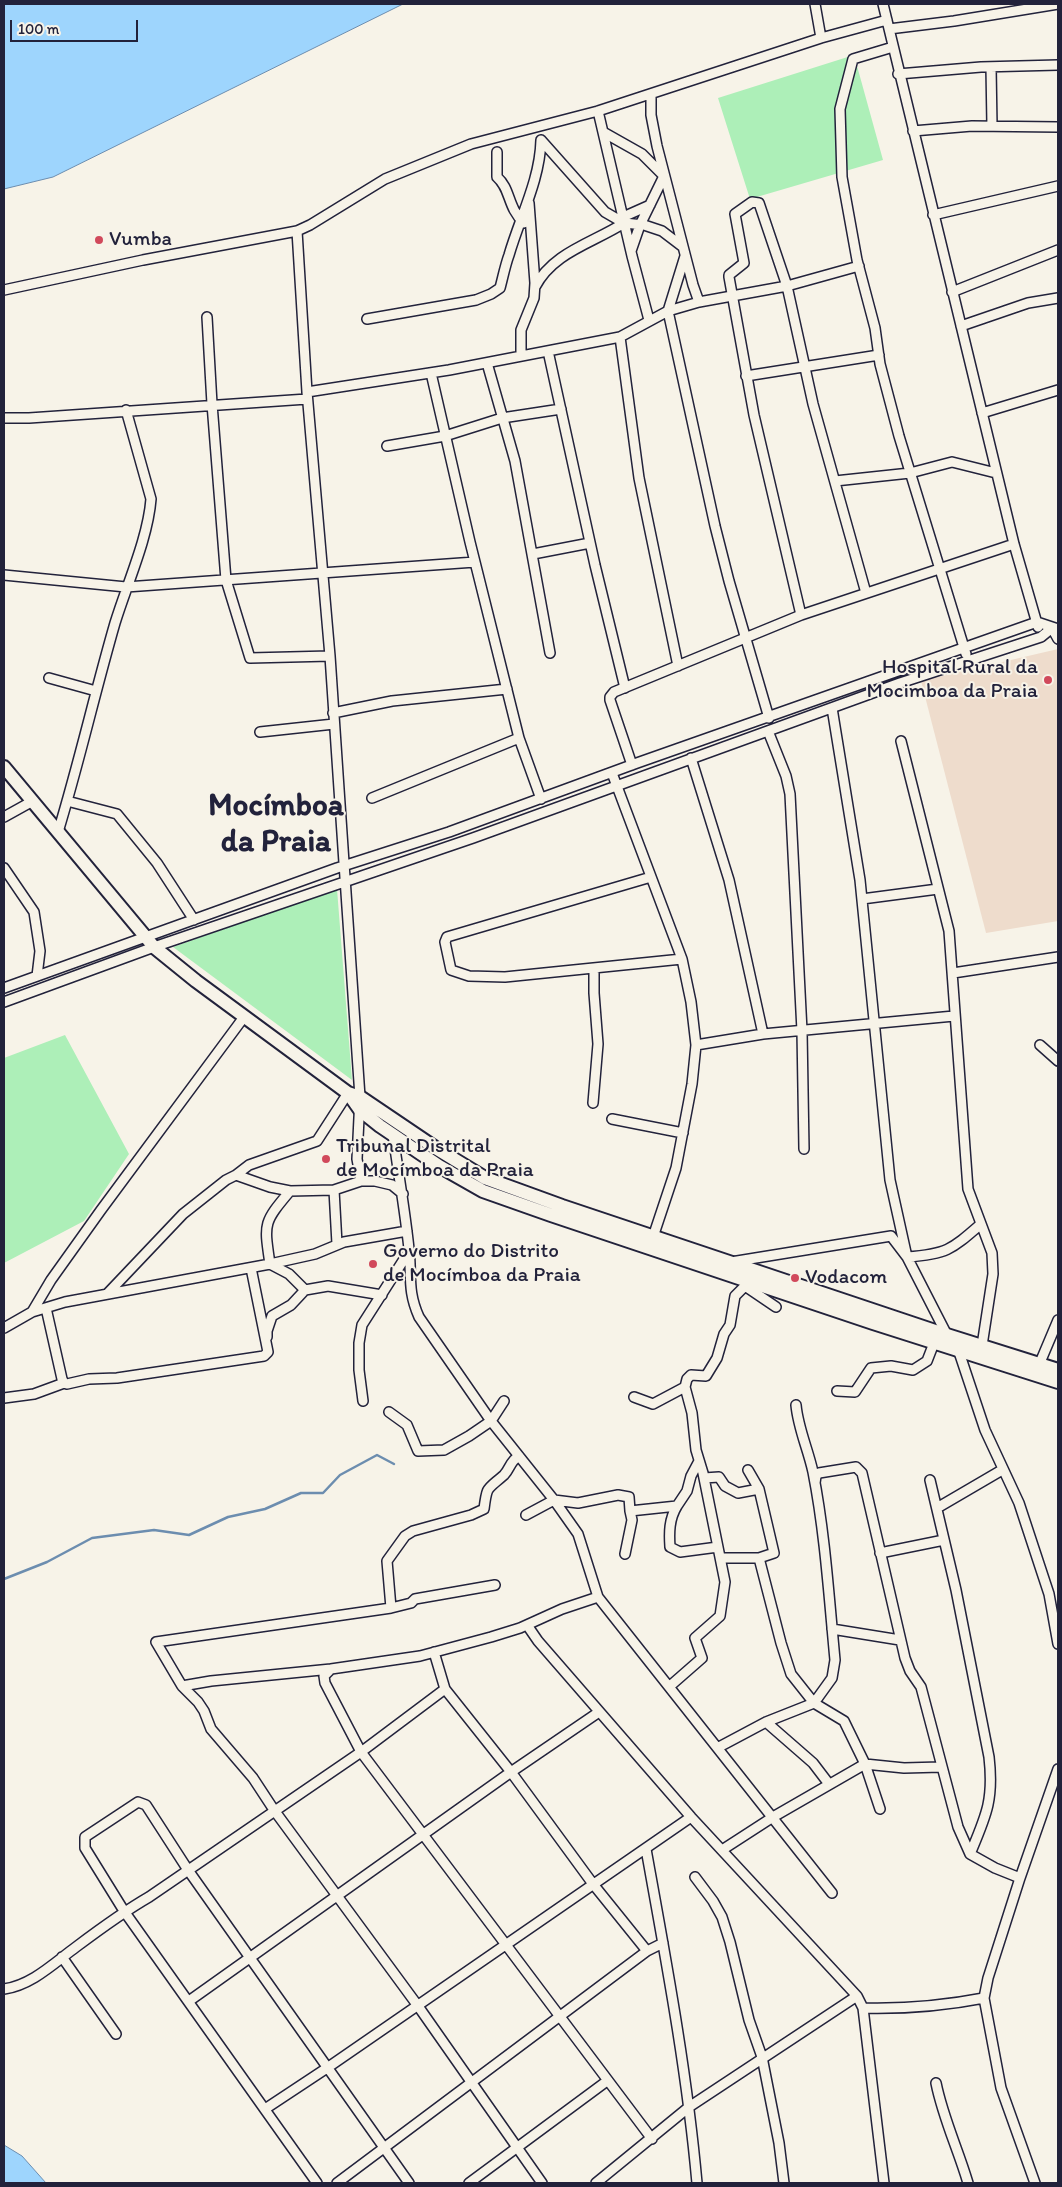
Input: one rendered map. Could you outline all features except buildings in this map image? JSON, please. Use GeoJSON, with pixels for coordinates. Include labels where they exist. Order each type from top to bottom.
{"type":"FeatureCollection","features":[{"type":"Feature","properties":{"kind":"street"},"geometry":{"type":"LineString","coordinates":[[815,4],[822,38]]}},
{"type":"Feature","properties":{"kind":"street"},"geometry":{"type":"LineString","coordinates":[[882,4],[996,473],[1041,637]]}},
{"type":"Feature","properties":{"kind":"street"},"geometry":{"type":"LineString","coordinates":[[4,290],[143,260],[297,231],[310,225],[384,179],[471,144],[598,111],[822,38],[888,24],[954,21],[1058,4]]}},
{"type":"Feature","properties":{"kind":"street"},"geometry":{"type":"LineString","coordinates":[[893,47],[853,59],[840,109],[842,177],[859,266],[875,328],[880,364],[910,473],[941,568],[968,661]]}},
{"type":"Feature","properties":{"kind":"street"},"geometry":{"type":"LineString","coordinates":[[898,74],[991,67],[1058,65]]}},
{"type":"Feature","properties":{"kind":"street"},"geometry":{"type":"LineString","coordinates":[[991,67],[992,126]]}},
{"type":"Feature","properties":{"kind":"street"},"geometry":{"type":"LineString","coordinates":[[651,94],[653,129],[699,302]]}},
{"type":"Feature","properties":{"kind":"street"},"geometry":{"type":"LineString","coordinates":[[598,111],[630,251],[649,320]]}},
{"type":"Feature","properties":{"kind":"street"},"geometry":{"type":"LineString","coordinates":[[912,131],[972,126],[1058,128]]}},
{"type":"Feature","properties":{"kind":"street"},"geometry":{"type":"LineString","coordinates":[[603,132],[642,154],[664,176]]}},
{"type":"Feature","properties":{"kind":"street"},"geometry":{"type":"LineString","coordinates":[[367,319],[476,300],[500,288],[509,254],[529,200],[541,140],[605,212],[623,220],[662,231],[684,251]]}},
{"type":"Feature","properties":{"kind":"street"},"geometry":{"type":"LineString","coordinates":[[496,152],[497,177],[504,183],[511,208],[521,221],[532,229]]}},
{"type":"Feature","properties":{"kind":"street"},"geometry":{"type":"LineString","coordinates":[[630,251],[640,225],[664,176]]}},
{"type":"Feature","properties":{"kind":"street"},"geometry":{"type":"LineString","coordinates":[[933,215],[1058,186]]}},
{"type":"Feature","properties":{"kind":"street"},"geometry":{"type":"LineString","coordinates":[[520,356],[521,330],[531,308],[535,287],[529,200]]}},
{"type":"Feature","properties":{"kind":"street"},"geometry":{"type":"LineString","coordinates":[[801,615],[746,376],[729,275],[744,264],[734,216],[752,202],[759,203],[787,286],[804,368],[866,593]]}},
{"type":"Feature","properties":{"kind":"street"},"geometry":{"type":"LineString","coordinates":[[535,287],[541,275],[574,248],[604,236],[623,220],[650,205]]}},
{"type":"Feature","properties":{"kind":"street"},"geometry":{"type":"LineString","coordinates":[[297,231],[307,395],[330,656],[346,881],[360,1103],[357,1159],[361,1181]]}},
{"type":"Feature","properties":{"kind":"street"},"geometry":{"type":"LineString","coordinates":[[952,292],[1058,250]]}},
{"type":"Feature","properties":{"kind":"street"},"geometry":{"type":"LineString","coordinates":[[684,251],[668,311],[715,526],[769,718]]}},
{"type":"Feature","properties":{"kind":"street"},"geometry":{"type":"LineString","coordinates":[[4,418],[29,418],[307,395],[432,373],[620,337],[668,311],[699,302],[787,286],[859,266]]}},
{"type":"Feature","properties":{"kind":"street"},"geometry":{"type":"LineString","coordinates":[[961,326],[1028,303],[1058,298]]}},
{"type":"Feature","properties":{"kind":"street"},"geometry":{"type":"LineString","coordinates":[[207,317],[226,580],[250,658],[330,656]]}},
{"type":"Feature","properties":{"kind":"street"},"geometry":{"type":"LineString","coordinates":[[620,337],[639,478],[678,666]]}},
{"type":"Feature","properties":{"kind":"street"},"geometry":{"type":"LineString","coordinates":[[548,351],[590,542],[625,688]]}},
{"type":"Feature","properties":{"kind":"street"},"geometry":{"type":"LineString","coordinates":[[746,376],[879,355]]}},
{"type":"Feature","properties":{"kind":"street"},"geometry":{"type":"LineString","coordinates":[[487,363],[515,461],[550,653]]}},
{"type":"Feature","properties":{"kind":"street"},"geometry":{"type":"LineString","coordinates":[[432,373],[474,562],[506,690],[519,738],[541,799]]}},
{"type":"Feature","properties":{"kind":"street"},"geometry":{"type":"LineString","coordinates":[[982,413],[1058,390]]}},
{"type":"Feature","properties":{"kind":"street"},"geometry":{"type":"LineString","coordinates":[[386,446],[445,436],[502,418],[561,409]]}},
{"type":"Feature","properties":{"kind":"street"},"geometry":{"type":"LineString","coordinates":[[58,832],[126,587],[144,537],[151,499],[126,410]]}},
{"type":"Feature","properties":{"kind":"street"},"geometry":{"type":"LineString","coordinates":[[835,481],[910,473],[952,462],[996,473]]}},
{"type":"Feature","properties":{"kind":"street"},"geometry":{"type":"LineString","coordinates":[[533,554],[590,542]]}},
{"type":"Feature","properties":{"kind":"street"},"geometry":{"type":"LineString","coordinates":[[632,765],[610,700],[614,692],[801,615],[1014,544]]}},
{"type":"Feature","properties":{"kind":"street"},"geometry":{"type":"LineString","coordinates":[[4,575],[126,587],[474,562]]}},
{"type":"Feature","properties":{"kind":"street"},"geometry":{"type":"LineString","coordinates":[[4,1002],[53,984],[150,942],[194,920],[344,866],[468,825],[1037,622],[1055,629]]}},
{"type":"Feature","properties":{"kind":"street"},"geometry":{"type":"LineString","coordinates":[[4,988],[48,972],[346,881],[473,838],[832,708],[1041,637],[1055,629]]}},
{"type":"Feature","properties":{"kind":"street"},"geometry":{"type":"LineString","coordinates":[[1055,629],[1058,640]]}},
{"type":"Feature","properties":{"kind":"street"},"geometry":{"type":"LineString","coordinates":[[49,678],[96,691]]}},
{"type":"Feature","properties":{"kind":"street"},"geometry":{"type":"LineString","coordinates":[[333,713],[392,701],[506,690]]}},
{"type":"Feature","properties":{"kind":"street"},"geometry":{"type":"LineString","coordinates":[[832,708],[862,899],[890,1180],[907,1257]]}},
{"type":"Feature","properties":{"kind":"street"},"geometry":{"type":"LineString","coordinates":[[260,732],[334,724]]}},
{"type":"Feature","properties":{"kind":"street"},"geometry":{"type":"LineString","coordinates":[[768,731],[786,776],[790,794],[802,1031],[804,1149]]}},
{"type":"Feature","properties":{"kind":"street"},"geometry":{"type":"LineString","coordinates":[[372,798],[519,738]]}},
{"type":"Feature","properties":{"kind":"street"},"geometry":{"type":"LineString","coordinates":[[901,741],[949,931],[968,1189],[992,1253],[993,1274],[981,1352]]}},
{"type":"Feature","properties":{"kind":"street"},"geometry":{"type":"LineString","coordinates":[[691,758],[729,880],[763,1034]]}},
{"type":"Feature","properties":{"kind":"street"},"geometry":{"type":"LineString","coordinates":[[4,767],[31,802],[150,942],[244,1017],[348,1093],[393,1134],[439,1166],[483,1191],[551,1216],[731,1262],[947,1335],[960,1346],[985,1430],[1019,1503],[1050,1594],[1058,1644]]}},
{"type":"Feature","properties":{"kind":"street"},"geometry":{"type":"LineString","coordinates":[[612,773],[682,959],[691,1002],[696,1045],[692,1084],[676,1168],[652,1242]]}},
{"type":"Feature","properties":{"kind":"street"},"geometry":{"type":"LineString","coordinates":[[4,817],[31,802]]}},
{"type":"Feature","properties":{"kind":"street"},"geometry":{"type":"LineString","coordinates":[[67,802],[117,814],[157,863],[194,920]]}},
{"type":"Feature","properties":{"kind":"street"},"geometry":{"type":"LineString","coordinates":[[468,825],[473,838]]}},
{"type":"Feature","properties":{"kind":"street"},"geometry":{"type":"LineString","coordinates":[[4,868],[34,912],[40,951],[37,976]]}},
{"type":"Feature","properties":{"kind":"street"},"geometry":{"type":"LineString","coordinates":[[651,877],[447,937],[444,942],[451,970],[469,976],[505,977],[682,959]]}},
{"type":"Feature","properties":{"kind":"street"},"geometry":{"type":"LineString","coordinates":[[862,899],[938,889]]}},
{"type":"Feature","properties":{"kind":"street"},"geometry":{"type":"LineString","coordinates":[[953,973],[1058,957]]}},
{"type":"Feature","properties":{"kind":"street"},"geometry":{"type":"LineString","coordinates":[[593,1103],[598,1044],[594,968]]}},
{"type":"Feature","properties":{"kind":"street"},"geometry":{"type":"LineString","coordinates":[[48,972],[53,984]]}},
{"type":"Feature","properties":{"kind":"street"},"geometry":{"type":"LineString","coordinates":[[696,1045],[763,1034],[954,1016]]}},
{"type":"Feature","properties":{"kind":"street"},"geometry":{"type":"LineString","coordinates":[[32,1312],[51,1280],[101,1210],[244,1017]]}},
{"type":"Feature","properties":{"kind":"street"},"geometry":{"type":"LineString","coordinates":[[1040,1045],[1058,1061]]}},
{"type":"Feature","properties":{"kind":"street"},"geometry":{"type":"LineString","coordinates":[[108,1294],[183,1214],[226,1180],[250,1165],[317,1141],[348,1093]]}},
{"type":"Feature","properties":{"kind":"street"},"geometry":{"type":"LineString","coordinates":[[360,1103],[485,1178],[652,1242],[934,1343],[960,1346],[1058,1370]]}},
{"type":"Feature","properties":{"kind":"street"},"geometry":{"type":"LineString","coordinates":[[612,1119],[683,1134]]}},
{"type":"Feature","properties":{"kind":"street"},"geometry":{"type":"LineString","coordinates":[[393,1134],[403,1194],[409,1252],[409,1280],[412,1300],[419,1317],[491,1421],[554,1500],[578,1534],[598,1597],[719,1747],[832,1893]]}},
{"type":"Feature","properties":{"kind":"street"},"geometry":{"type":"LineString","coordinates":[[236,1175],[270,1187],[290,1191],[334,1190],[361,1181],[375,1180],[392,1185],[403,1194]]}},
{"type":"Feature","properties":{"kind":"street"},"geometry":{"type":"LineString","coordinates":[[334,1190],[337,1244]]}},
{"type":"Feature","properties":{"kind":"street"},"geometry":{"type":"LineString","coordinates":[[270,1264],[266,1233],[267,1224],[273,1212],[290,1191]]}},
{"type":"Feature","properties":{"kind":"street"},"geometry":{"type":"LineString","coordinates":[[907,1257],[935,1255],[954,1247],[981,1224]]}},
{"type":"Feature","properties":{"kind":"street"},"geometry":{"type":"LineString","coordinates":[[4,1328],[32,1312],[64,1302],[251,1268],[315,1254],[337,1244],[407,1231]]}},
{"type":"Feature","properties":{"kind":"street"},"geometry":{"type":"LineString","coordinates":[[731,1262],[891,1236],[907,1257],[947,1335]]}},
{"type":"Feature","properties":{"kind":"street"},"geometry":{"type":"LineString","coordinates":[[363,1401],[359,1370],[362,1326],[409,1252]]}},
{"type":"Feature","properties":{"kind":"street"},"geometry":{"type":"LineString","coordinates":[[270,1264],[289,1274],[305,1290]]}},
{"type":"Feature","properties":{"kind":"street"},"geometry":{"type":"LineString","coordinates":[[251,1268],[268,1352]]}},
{"type":"Feature","properties":{"kind":"street"},"geometry":{"type":"LineString","coordinates":[[4,1398],[34,1394],[64,1383],[189,1368],[264,1356],[268,1352],[267,1331],[272,1316],[291,1305],[305,1290],[328,1286],[382,1295]]}},
{"type":"Feature","properties":{"kind":"street"},"geometry":{"type":"LineString","coordinates":[[670,1686],[702,1658],[695,1638],[720,1616],[725,1582],[704,1478],[696,1450],[692,1413],[685,1387],[687,1379],[691,1375],[706,1376],[718,1358],[724,1334],[730,1325],[735,1296],[745,1286],[776,1307]]}},
{"type":"Feature","properties":{"kind":"street"},"geometry":{"type":"LineString","coordinates":[[46,1308],[64,1383]]}},
{"type":"Feature","properties":{"kind":"street"},"geometry":{"type":"LineString","coordinates":[[1039,1365],[1058,1320]]}},
{"type":"Feature","properties":{"kind":"street"},"geometry":{"type":"LineString","coordinates":[[836,1391],[855,1392],[871,1368],[890,1366],[913,1370],[927,1361],[934,1343]]}},
{"type":"Feature","properties":{"kind":"street"},"geometry":{"type":"LineString","coordinates":[[981,1352],[1058,1382]]}},
{"type":"Feature","properties":{"kind":"street"},"geometry":{"type":"LineString","coordinates":[[634,1397],[653,1404],[685,1387]]}},
{"type":"Feature","properties":{"kind":"street"},"geometry":{"type":"LineString","coordinates":[[389,1412],[407,1425],[418,1451],[444,1450],[491,1421],[504,1401]]}},
{"type":"Feature","properties":{"kind":"street"},"geometry":{"type":"LineString","coordinates":[[719,1747],[766,1722],[814,1703],[832,1678],[835,1660],[815,1483],[806,1446],[797,1421],[796,1405]]}},
{"type":"Feature","properties":{"kind":"street"},"geometry":{"type":"LineString","coordinates":[[391,1608],[388,1561],[405,1536],[413,1531],[471,1515],[484,1509],[486,1490],[505,1474],[512,1460],[519,1456]]}},
{"type":"Feature","properties":{"kind":"street"},"geometry":{"type":"LineString","coordinates":[[699,1460],[691,1476],[687,1491],[677,1506],[669,1529],[670,1547],[680,1552],[718,1547]]}},
{"type":"Feature","properties":{"kind":"street"},"geometry":{"type":"LineString","coordinates":[[815,1483],[816,1476],[820,1473],[856,1467],[860,1470],[900,1640],[910,1671],[921,1688],[933,1726],[941,1767],[958,1827],[970,1854],[994,1868],[1020,1878]]}},
{"type":"Feature","properties":{"kind":"street"},"geometry":{"type":"LineString","coordinates":[[721,1558],[759,1558],[774,1553],[759,1489],[748,1470]]}},
{"type":"Feature","properties":{"kind":"street"},"geometry":{"type":"LineString","coordinates":[[937,1508],[1002,1470]]}},
{"type":"Feature","properties":{"kind":"street"},"geometry":{"type":"LineString","coordinates":[[704,1478],[719,1477],[725,1486],[738,1493],[759,1489]]}},
{"type":"Feature","properties":{"kind":"street"},"geometry":{"type":"LineString","coordinates":[[930,1480],[983,1718],[991,1778],[988,1810],[970,1854]]}},
{"type":"Feature","properties":{"kind":"street"},"geometry":{"type":"LineString","coordinates":[[526,1515],[554,1500],[578,1503],[618,1495],[629,1496],[632,1520],[625,1554]]}},
{"type":"Feature","properties":{"kind":"street"},"geometry":{"type":"LineString","coordinates":[[630,1511],[677,1506]]}},
{"type":"Feature","properties":{"kind":"street"},"geometry":{"type":"LineString","coordinates":[[880,1552],[944,1540]]}},
{"type":"Feature","properties":{"kind":"street"},"geometry":{"type":"LineString","coordinates":[[759,1558],[791,1674],[814,1703],[844,1721],[865,1764],[880,1809]]}},
{"type":"Feature","properties":{"kind":"street"},"geometry":{"type":"LineString","coordinates":[[495,1585],[415,1599],[411,1603],[391,1608],[156,1642],[182,1686],[204,1711],[211,1729],[252,1778],[418,2006],[470,2083],[542,2183]]}},
{"type":"Feature","properties":{"kind":"street"},"geometry":{"type":"LineString","coordinates":[[1050,1594],[1058,1602]]}},
{"type":"Feature","properties":{"kind":"street"},"geometry":{"type":"LineString","coordinates":[[182,1686],[211,1681],[331,1669],[434,1652],[527,1625],[562,1608],[598,1597]]}},
{"type":"Feature","properties":{"kind":"street"},"geometry":{"type":"LineString","coordinates":[[527,1625],[538,1641],[691,1817],[857,1996],[863,2008],[884,2183]]}},
{"type":"Feature","properties":{"kind":"street"},"geometry":{"type":"LineString","coordinates":[[832,1629],[900,1640]]}},
{"type":"Feature","properties":{"kind":"street"},"geometry":{"type":"LineString","coordinates":[[434,1652],[445,1689],[511,1772],[593,1884],[647,1952]]}},
{"type":"Feature","properties":{"kind":"street"},"geometry":{"type":"LineString","coordinates":[[331,1669],[324,1676],[325,1683],[360,1752],[652,2139]]}},
{"type":"Feature","properties":{"kind":"street"},"geometry":{"type":"LineString","coordinates":[[4,1989],[19,1986],[62,1957],[124,1911],[188,1870],[360,1752],[445,1689]]}},
{"type":"Feature","properties":{"kind":"street"},"geometry":{"type":"LineString","coordinates":[[189,2001],[511,1772],[599,1712]]}},
{"type":"Feature","properties":{"kind":"street"},"geometry":{"type":"LineString","coordinates":[[766,1722],[813,1763],[830,1784]]}},
{"type":"Feature","properties":{"kind":"street"},"geometry":{"type":"LineString","coordinates":[[722,1850],[773,1817],[865,1764],[904,1768],[941,1767]]}},
{"type":"Feature","properties":{"kind":"street"},"geometry":{"type":"LineString","coordinates":[[1035,2183],[1001,2088],[984,1998],[988,1978],[1020,1878],[1058,1769]]}},
{"type":"Feature","properties":{"kind":"street"},"geometry":{"type":"LineString","coordinates":[[317,2183],[124,1911],[85,1848],[84,1842],[86,1837],[138,1802],[146,1806],[188,1870],[252,1958],[409,2183]]}},
{"type":"Feature","properties":{"kind":"street"},"geometry":{"type":"LineString","coordinates":[[265,2109],[418,2006],[691,1817]]}},
{"type":"Feature","properties":{"kind":"street"},"geometry":{"type":"LineString","coordinates":[[646,1849],[689,2107],[698,2183]]}},
{"type":"Feature","properties":{"kind":"street"},"geometry":{"type":"LineString","coordinates":[[695,1876],[722,1917],[749,2020],[762,2057],[779,2143],[784,2183]]}},
{"type":"Feature","properties":{"kind":"street"},"geometry":{"type":"LineString","coordinates":[[338,2183],[470,2083],[560,2019],[647,1952],[663,1943]]}},
{"type":"Feature","properties":{"kind":"street"},"geometry":{"type":"LineString","coordinates":[[62,1957],[116,2034]]}},
{"type":"Feature","properties":{"kind":"street"},"geometry":{"type":"LineString","coordinates":[[596,2183],[689,2107],[857,1996]]}},
{"type":"Feature","properties":{"kind":"street"},"geometry":{"type":"LineString","coordinates":[[863,2008],[900,2009],[936,2006],[984,1998]]}},
{"type":"Feature","properties":{"kind":"street"},"geometry":{"type":"LineString","coordinates":[[469,2183],[607,2081]]}},
{"type":"Feature","properties":{"kind":"street"},"geometry":{"type":"LineString","coordinates":[[936,2083],[949,2134],[962,2162],[968,2183]]}},
{"type":"Feature","properties":{"kind":"shaded area"},"geometry":{"type":"Polygon","coordinates":[[[1058,649],[1058,921],[986,933],[921,681],[1058,649]]]}},
{"type":"Feature","properties":{"kind":"green space"},"geometry":{"type":"Polygon","coordinates":[[[854,55],[883,160],[750,199],[718,98],[854,55]]]}},
{"type":"Feature","properties":{"kind":"green space"},"geometry":{"type":"Polygon","coordinates":[[[337,889],[352,1080],[173,947],[337,889]]]}},
{"type":"Feature","properties":{"kind":"green space"},"geometry":{"type":"Polygon","coordinates":[[[65,1035],[129,1154],[84,1221],[4,1263],[4,1058],[65,1035]]]}},
{"type":"Feature","properties":{"kind":"water"},"geometry":{"type":"Polygon","coordinates":[[[4,4],[403,4],[53,177],[4,189],[4,4]]]}},
{"type":"Feature","properties":{"kind":"water"},"geometry":{"type":"Polygon","coordinates":[[[4,2145],[22,2156],[46,2183],[4,2183],[4,2145]]]}},
{"type":"Feature","properties":{"kind":"waterway"},"geometry":{"type":"LineString","coordinates":[[4,1579],[47,1562],[92,1538],[154,1530],[189,1535],[228,1517],[265,1509],[301,1493],[323,1493],[340,1475],[377,1455],[394,1464]]}},
{"type":"Feature","properties":{"kind":"place","name":"Vumba"},"geometry":{"type":"Point","coordinates":[99,240]}},
{"type":"Feature","properties":{"kind":"place","name":"Hospital Rural da Mocimboa da Praia"},"geometry":{"type":"Point","coordinates":[1048,680]}},
{"type":"Feature","properties":{"kind":"place","name":"Tribunal Distrital de Mocímboa da Praia"},"geometry":{"type":"Point","coordinates":[326,1159]}},
{"type":"Feature","properties":{"kind":"place","name":"Governo do Distrito de Mocímboa da Praia"},"geometry":{"type":"Point","coordinates":[373,1264]}},
{"type":"Feature","properties":{"kind":"place","name":"Vodacom"},"geometry":{"type":"Point","coordinates":[795,1278]}},
{"type":"Feature","properties":{"kind":"district","name":"Mocímboa da Praia"},"geometry":{"type":"Point","coordinates":[276,824]}}]}
